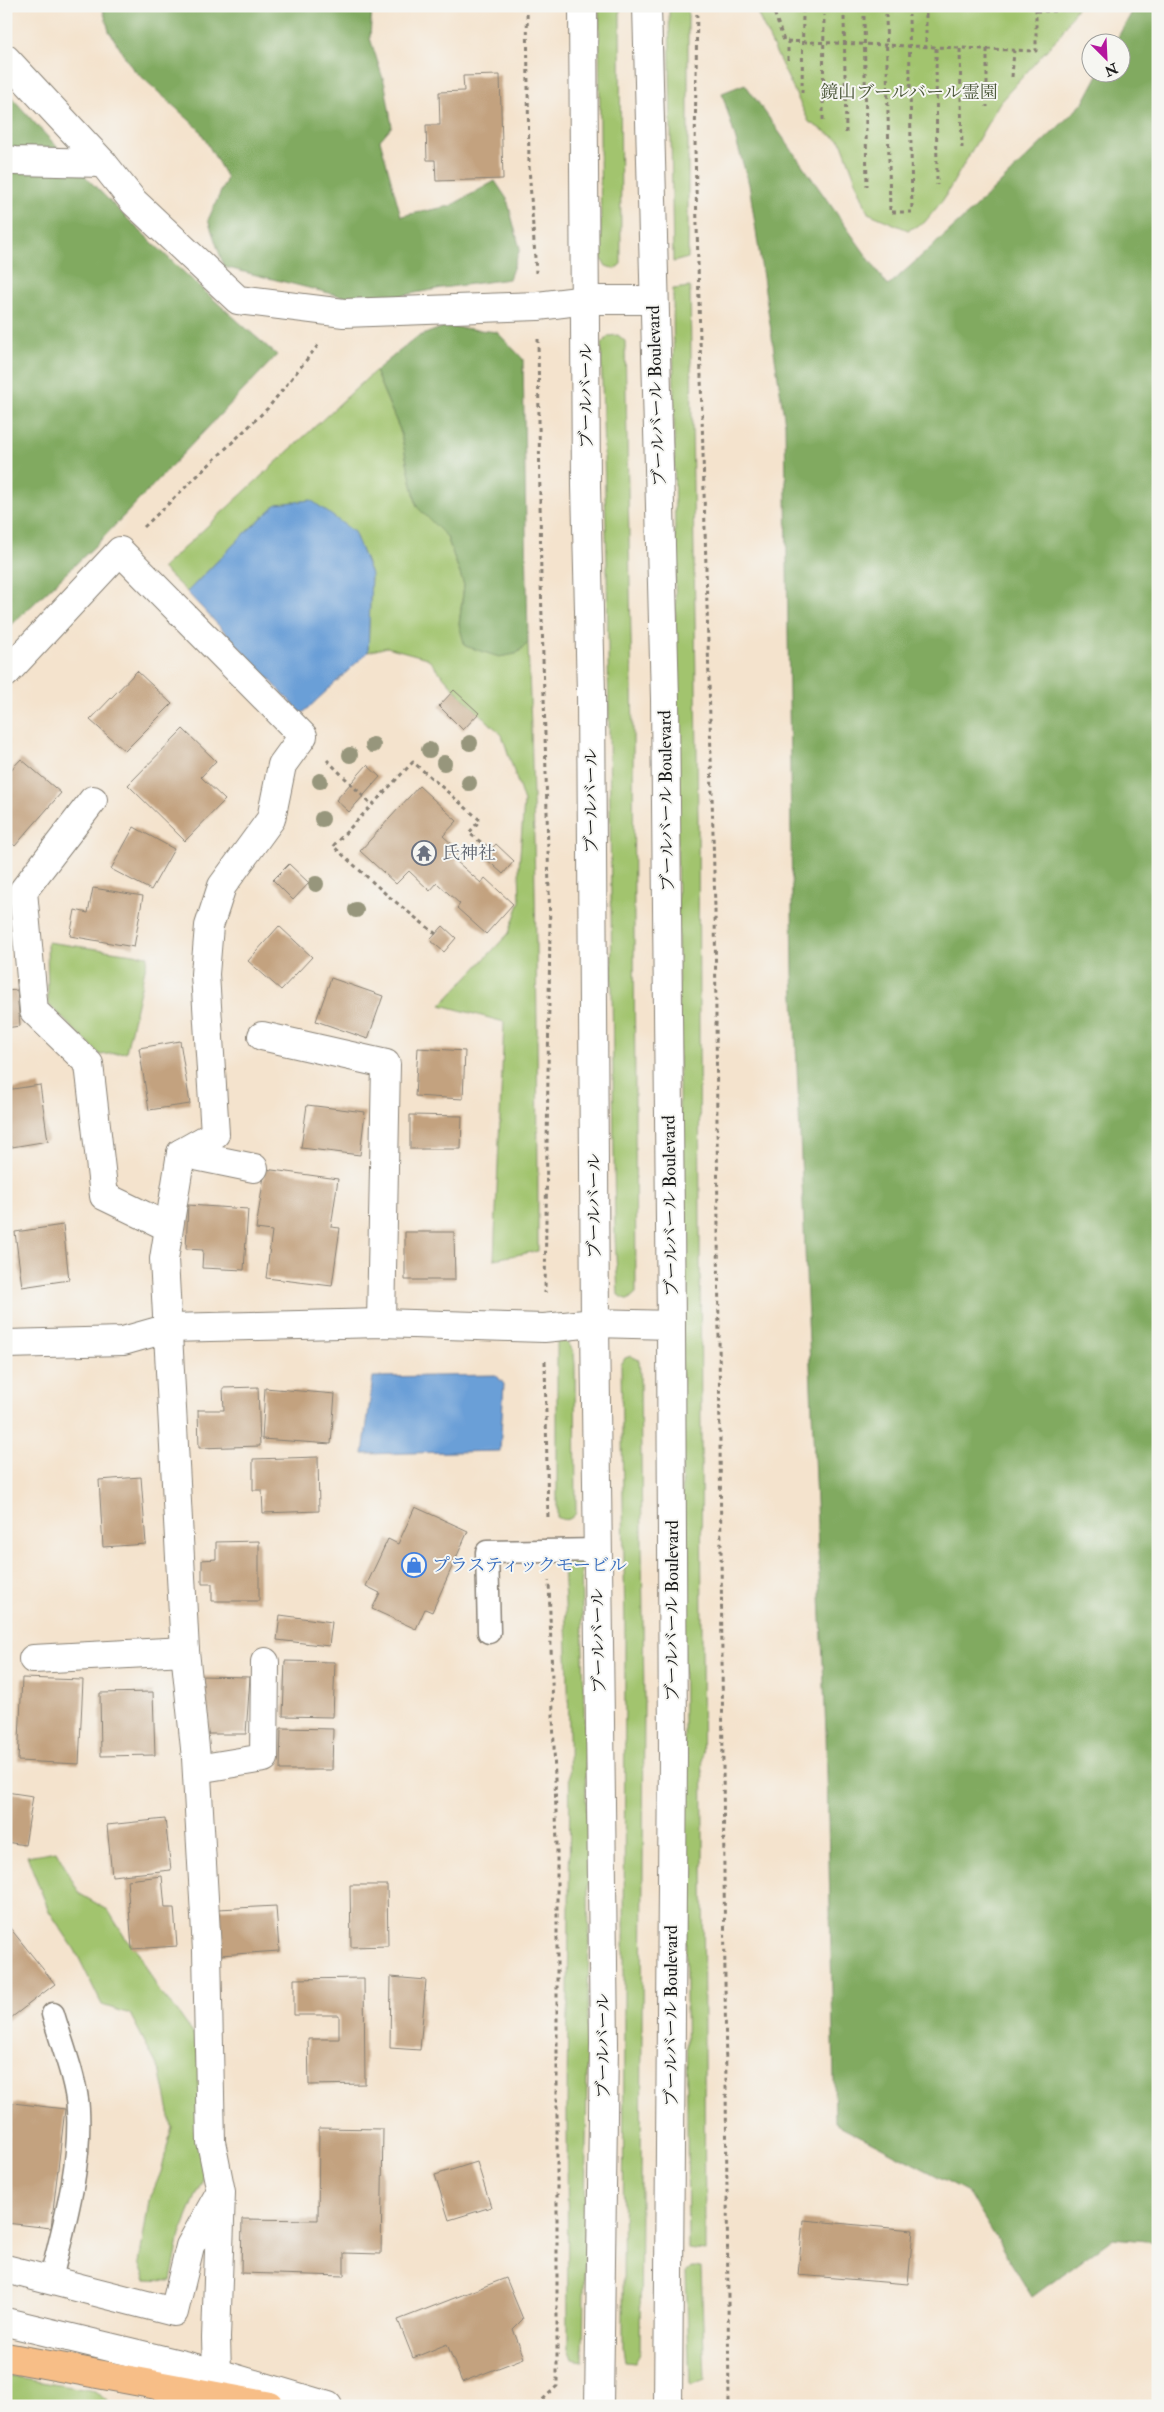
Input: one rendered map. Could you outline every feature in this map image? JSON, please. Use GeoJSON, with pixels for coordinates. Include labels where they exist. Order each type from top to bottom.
{"type":"FeatureCollection","features":[{"type":"Feature","properties":{"kind":"highway"},"geometry":{"type":"LineString","coordinates":[[6,2357],[199,2400],[270,2406]]}},
{"type":"Feature","properties":{"kind":"street","name":"ブールバール"},"geometry":{"type":"LineString","coordinates":[[583,6],[586,486],[591,704],[597,1550],[604,2043],[599,2406]]}},
{"type":"Feature","properties":{"kind":"street","name":"ブールバール Boulevard"},"geometry":{"type":"LineString","coordinates":[[647,6],[664,699],[671,1325],[673,1755],[668,2406]]}},
{"type":"Feature","properties":{"kind":"street"},"geometry":{"type":"LineString","coordinates":[[6,60],[103,163],[134,202],[238,300],[344,313],[538,306],[586,300],[653,300]]}},
{"type":"Feature","properties":{"kind":"street"},"geometry":{"type":"LineString","coordinates":[[6,159],[14,161],[103,163]]}},
{"type":"Feature","properties":{"kind":"street"},"geometry":{"type":"LineString","coordinates":[[6,674],[120,550],[304,736],[282,766],[271,819],[222,886],[209,926],[205,974],[215,1134],[181,1153]]}},
{"type":"Feature","properties":{"kind":"street"},"geometry":{"type":"LineString","coordinates":[[93,800],[23,891],[34,1010],[89,1064],[104,1196],[168,1226]]}},
{"type":"Feature","properties":{"kind":"street"},"geometry":{"type":"LineString","coordinates":[[262,1036],[386,1064],[381,1323]]}},
{"type":"Feature","properties":{"kind":"street"},"geometry":{"type":"LineString","coordinates":[[181,1153],[254,1168]]}},
{"type":"Feature","properties":{"kind":"street"},"geometry":{"type":"LineString","coordinates":[[181,1153],[164,1259],[185,1651],[196,1769],[207,1951],[211,2142],[220,2192],[216,2338],[218,2373]]}},
{"type":"Feature","properties":{"kind":"street"},"geometry":{"type":"LineString","coordinates":[[6,1344],[123,1340],[169,1328],[381,1323],[544,1328],[595,1323],[671,1325]]}},
{"type":"Feature","properties":{"kind":"street"},"geometry":{"type":"LineString","coordinates":[[33,1659],[185,1651]]}},
{"type":"Feature","properties":{"kind":"street"},"geometry":{"type":"LineString","coordinates":[[196,1769],[264,1758],[265,1662]]}},
{"type":"Feature","properties":{"kind":"street"},"geometry":{"type":"LineString","coordinates":[[6,2269],[174,2312],[190,2246],[220,2192]]}},
{"type":"Feature","properties":{"kind":"street"},"geometry":{"type":"LineString","coordinates":[[6,2322],[218,2373],[328,2406]]}},
{"type":"Feature","properties":{"kind":"lane"},"geometry":{"type":"LineString","coordinates":[[489,1632],[487,1552],[597,1550]]}},
{"type":"Feature","properties":{"kind":"lane"},"geometry":{"type":"LineString","coordinates":[[51,2279],[75,2176],[78,2109],[53,2014]]}},
{"type":"Feature","properties":{"kind":"path"},"geometry":{"type":"LineString","coordinates":[[527,6],[529,166],[538,306],[541,580],[550,928],[544,1328],[557,1854],[557,2386],[536,2405]]}},
{"type":"Feature","properties":{"kind":"path"},"geometry":{"type":"LineString","coordinates":[[697,6],[695,149],[715,909],[729,2406]]}},
{"type":"Feature","properties":{"kind":"path"},"geometry":{"type":"LineString","coordinates":[[772,6],[784,42],[1036,51],[1036,6]]}},
{"type":"Feature","properties":{"kind":"path"},"geometry":{"type":"LineString","coordinates":[[926,6],[926,48]]}},
{"type":"Feature","properties":{"kind":"path"},"geometry":{"type":"LineString","coordinates":[[1036,11],[1060,11],[1060,6]]}},
{"type":"Feature","properties":{"kind":"path"},"geometry":{"type":"LineString","coordinates":[[802,92],[803,12]]}},
{"type":"Feature","properties":{"kind":"path"},"geometry":{"type":"LineString","coordinates":[[886,14],[890,212],[912,212],[909,15]]}},
{"type":"Feature","properties":{"kind":"path"},"geometry":{"type":"LineString","coordinates":[[823,120],[824,15]]}},
{"type":"Feature","properties":{"kind":"path"},"geometry":{"type":"LineString","coordinates":[[864,16],[867,186]]}},
{"type":"Feature","properties":{"kind":"path"},"geometry":{"type":"LineString","coordinates":[[844,17],[846,133]]}},
{"type":"Feature","properties":{"kind":"path"},"geometry":{"type":"LineString","coordinates":[[788,42],[788,60]]}},
{"type":"Feature","properties":{"kind":"path"},"geometry":{"type":"LineString","coordinates":[[936,48],[937,186]]}},
{"type":"Feature","properties":{"kind":"path"},"geometry":{"type":"LineString","coordinates":[[960,48],[962,148]]}},
{"type":"Feature","properties":{"kind":"path"},"geometry":{"type":"LineString","coordinates":[[987,49],[987,107]]}},
{"type":"Feature","properties":{"kind":"path"},"geometry":{"type":"LineString","coordinates":[[1012,77],[1014,50]]}},
{"type":"Feature","properties":{"kind":"path"},"geometry":{"type":"LineString","coordinates":[[120,550],[268,408],[344,313]]}},
{"type":"Feature","properties":{"kind":"path"},"geometry":{"type":"LineString","coordinates":[[304,736],[372,805]]}},
{"type":"Feature","properties":{"kind":"path"},"geometry":{"type":"LineString","coordinates":[[436,934],[387,895],[333,846],[413,762],[480,820],[469,832],[490,850]]}},
{"type":"Feature","properties":{"kind":"green space"},"geometry":{"type":"Polygon","coordinates":[[[102,6],[372,6],[370,38],[385,85],[392,126],[380,140],[401,216],[450,206],[495,181],[507,199],[520,249],[509,279],[442,288],[378,300],[341,296],[224,267],[208,220],[227,178],[199,129],[132,68],[109,31],[102,6]]]}},
{"type":"Feature","properties":{"kind":"green space"},"geometry":{"type":"Polygon","coordinates":[[[599,6],[620,6],[621,264],[615,269],[606,266],[601,258],[599,6]]]}},
{"type":"Feature","properties":{"kind":"green space"},"geometry":{"type":"Polygon","coordinates":[[[669,6],[688,6],[688,258],[673,262],[669,6]]]}},
{"type":"Feature","properties":{"kind":"green space","name":"鏡山ブールバール霊園"},"geometry":{"type":"Polygon","coordinates":[[[759,6],[1078,6],[1060,35],[1000,102],[943,200],[924,223],[908,230],[868,213],[841,141],[809,122],[758,15],[759,6]]]}},
{"type":"Feature","properties":{"kind":"green space"},"geometry":{"type":"Polygon","coordinates":[[[1131,6],[1158,6],[1158,2242],[1112,2238],[1032,2297],[968,2192],[835,2123],[826,1732],[793,975],[785,424],[749,184],[722,93],[745,84],[888,286],[968,214],[1083,103],[1094,82],[1132,82],[1132,32],[1121,32],[1131,14],[1131,6]]]}},
{"type":"Feature","properties":{"kind":"green space"},"geometry":{"type":"Polygon","coordinates":[[[6,91],[103,195],[206,293],[277,355],[98,543],[6,630],[6,91]]]}},
{"type":"Feature","properties":{"kind":"green space"},"geometry":{"type":"Polygon","coordinates":[[[690,287],[698,818],[705,2251],[688,2249],[673,289],[690,287]]]}},
{"type":"Feature","properties":{"kind":"green space"},"geometry":{"type":"Polygon","coordinates":[[[446,326],[497,332],[523,359],[528,643],[516,654],[499,657],[465,646],[459,625],[464,585],[447,537],[417,507],[400,430],[375,371],[417,337],[446,326]]]}},
{"type":"Feature","properties":{"kind":"green space"},"geometry":{"type":"Polygon","coordinates":[[[618,335],[625,341],[633,734],[636,1293],[628,1300],[618,1295],[615,1236],[607,564],[601,345],[608,336],[618,335]]]}},
{"type":"Feature","properties":{"kind":"green space"},"geometry":{"type":"Polygon","coordinates":[[[375,371],[400,430],[417,507],[447,537],[464,585],[459,625],[516,654],[528,643],[536,947],[538,1251],[494,1259],[504,1022],[441,1005],[509,933],[520,901],[519,867],[524,802],[502,735],[458,693],[427,658],[387,647],[368,652],[371,574],[354,532],[277,504],[244,534],[187,592],[162,568],[375,371]]]}},
{"type":"Feature","properties":{"kind":"green space"},"geometry":{"type":"Polygon","coordinates":[[[47,942],[148,956],[126,1052],[100,1055],[48,1004],[47,942]]]}},
{"type":"Feature","properties":{"kind":"green space"},"geometry":{"type":"Polygon","coordinates":[[[557,1338],[569,1344],[574,1353],[575,1365],[576,1513],[567,1520],[557,1517],[557,1338]]]}},
{"type":"Feature","properties":{"kind":"green space"},"geometry":{"type":"Polygon","coordinates":[[[631,1356],[639,1360],[640,1373],[644,1702],[640,2353],[635,2363],[625,2362],[623,2347],[625,1633],[621,1365],[625,1358],[631,1356]]]}},
{"type":"Feature","properties":{"kind":"green space"},"geometry":{"type":"Polygon","coordinates":[[[573,1561],[581,1561],[589,1935],[583,2361],[572,2359],[568,2348],[569,1769],[563,1566],[573,1561]]]}},
{"type":"Feature","properties":{"kind":"green space"},"geometry":{"type":"Polygon","coordinates":[[[56,1851],[80,1894],[108,1910],[124,1936],[139,1953],[159,1991],[177,2011],[194,2035],[205,2091],[207,2169],[180,2235],[171,2281],[146,2280],[139,2263],[149,2201],[161,2172],[172,2127],[161,2073],[130,2014],[102,2005],[75,1950],[49,1911],[27,1856],[56,1851]]]}},
{"type":"Feature","properties":{"kind":"green space"},"geometry":{"type":"Polygon","coordinates":[[[691,2267],[701,2268],[705,2380],[690,2386],[686,2273],[691,2267]]]}},
{"type":"Feature","properties":{"kind":"green space"},"geometry":{"type":"Polygon","coordinates":[[[6,2376],[95,2391],[113,2406],[6,2406],[6,2376]]]}},
{"type":"Feature","properties":{"kind":"water"},"geometry":{"type":"Polygon","coordinates":[[[311,500],[354,532],[371,574],[368,652],[302,714],[187,592],[244,534],[277,504],[311,500]]]}},
{"type":"Feature","properties":{"kind":"water"},"geometry":{"type":"Polygon","coordinates":[[[496,1375],[504,1384],[500,1451],[363,1454],[373,1377],[496,1375]]]}},
{"type":"Feature","properties":{"kind":"building"},"geometry":{"type":"Polygon","coordinates":[[[500,75],[503,179],[436,181],[435,160],[427,160],[426,125],[440,125],[439,92],[464,91],[463,76],[500,75]]]}},
{"type":"Feature","properties":{"kind":"building"},"geometry":{"type":"Polygon","coordinates":[[[137,671],[172,704],[125,751],[90,720],[137,671]]]}},
{"type":"Feature","properties":{"kind":"building"},"geometry":{"type":"Polygon","coordinates":[[[454,690],[479,713],[463,730],[439,706],[454,690]]]}},
{"type":"Feature","properties":{"kind":"building"},"geometry":{"type":"Polygon","coordinates":[[[183,729],[216,761],[201,777],[225,800],[185,841],[128,785],[183,729]]]}},
{"type":"Feature","properties":{"kind":"building"},"geometry":{"type":"Polygon","coordinates":[[[21,759],[61,793],[15,846],[6,838],[6,775],[21,759]]]}},
{"type":"Feature","properties":{"kind":"building"},"geometry":{"type":"Polygon","coordinates":[[[367,765],[380,777],[349,812],[336,800],[367,765]]]}},
{"type":"Feature","properties":{"kind":"building"},"geometry":{"type":"Polygon","coordinates":[[[419,786],[457,821],[443,836],[463,854],[456,861],[481,883],[485,878],[513,904],[486,934],[457,908],[460,904],[437,883],[430,891],[409,871],[396,884],[360,851],[419,786]]]}},
{"type":"Feature","properties":{"kind":"building"},"geometry":{"type":"Polygon","coordinates":[[[134,827],[174,849],[151,890],[111,869],[134,827]]]}},
{"type":"Feature","properties":{"kind":"building"},"geometry":{"type":"Polygon","coordinates":[[[496,844],[514,861],[503,874],[484,857],[496,844]]]}},
{"type":"Feature","properties":{"kind":"building"},"geometry":{"type":"Polygon","coordinates":[[[289,864],[309,883],[293,900],[273,880],[289,864]]]}},
{"type":"Feature","properties":{"kind":"building"},"geometry":{"type":"Polygon","coordinates":[[[93,888],[143,896],[134,947],[70,936],[75,910],[88,913],[93,888]]]}},
{"type":"Feature","properties":{"kind":"building"},"geometry":{"type":"Polygon","coordinates":[[[279,926],[312,957],[281,990],[248,961],[279,926]]]}},
{"type":"Feature","properties":{"kind":"building"},"geometry":{"type":"Polygon","coordinates":[[[443,926],[456,938],[444,952],[430,940],[443,926]]]}},
{"type":"Feature","properties":{"kind":"building"},"geometry":{"type":"Polygon","coordinates":[[[331,978],[383,996],[368,1039],[316,1021],[331,978]]]}},
{"type":"Feature","properties":{"kind":"building"},"geometry":{"type":"Polygon","coordinates":[[[17,990],[20,1026],[6,1028],[6,991],[17,990]]]}},
{"type":"Feature","properties":{"kind":"building"},"geometry":{"type":"Polygon","coordinates":[[[180,1041],[190,1104],[149,1110],[139,1048],[180,1041]]]}},
{"type":"Feature","properties":{"kind":"building"},"geometry":{"type":"Polygon","coordinates":[[[418,1048],[465,1051],[463,1099],[415,1096],[418,1048]]]}},
{"type":"Feature","properties":{"kind":"building"},"geometry":{"type":"Polygon","coordinates":[[[40,1085],[48,1141],[6,1148],[6,1090],[40,1085]]]}},
{"type":"Feature","properties":{"kind":"building"},"geometry":{"type":"Polygon","coordinates":[[[307,1105],[365,1112],[360,1155],[301,1148],[307,1105]]]}},
{"type":"Feature","properties":{"kind":"building"},"geometry":{"type":"Polygon","coordinates":[[[410,1115],[462,1116],[461,1149],[410,1149],[410,1115]]]}},
{"type":"Feature","properties":{"kind":"building"},"geometry":{"type":"Polygon","coordinates":[[[265,1169],[338,1179],[331,1227],[340,1228],[332,1286],[266,1278],[272,1231],[256,1229],[265,1169]]]}},
{"type":"Feature","properties":{"kind":"building"},"geometry":{"type":"Polygon","coordinates":[[[188,1205],[248,1209],[244,1270],[202,1268],[203,1250],[186,1249],[188,1205]]]}},
{"type":"Feature","properties":{"kind":"building"},"geometry":{"type":"Polygon","coordinates":[[[63,1225],[69,1280],[22,1287],[15,1232],[63,1225]]]}},
{"type":"Feature","properties":{"kind":"building"},"geometry":{"type":"Polygon","coordinates":[[[405,1232],[454,1232],[455,1280],[405,1280],[405,1232]]]}},
{"type":"Feature","properties":{"kind":"building"},"geometry":{"type":"Polygon","coordinates":[[[258,1387],[260,1446],[199,1448],[198,1410],[224,1410],[223,1388],[258,1387]]]}},
{"type":"Feature","properties":{"kind":"building"},"geometry":{"type":"Polygon","coordinates":[[[265,1388],[335,1394],[331,1444],[262,1439],[265,1388]]]}},
{"type":"Feature","properties":{"kind":"building"},"geometry":{"type":"Polygon","coordinates":[[[318,1457],[319,1511],[263,1513],[262,1490],[253,1490],[253,1459],[318,1457]]]}},
{"type":"Feature","properties":{"kind":"building"},"geometry":{"type":"Polygon","coordinates":[[[141,1477],[146,1544],[103,1547],[99,1480],[141,1477]]]}},
{"type":"Feature","properties":{"kind":"building","name":"プラスティックモービル"},"geometry":{"type":"Polygon","coordinates":[[[415,1507],[468,1531],[432,1612],[425,1609],[416,1629],[372,1609],[380,1593],[366,1586],[388,1539],[398,1544],[415,1507]]]}},
{"type":"Feature","properties":{"kind":"building"},"geometry":{"type":"Polygon","coordinates":[[[259,1541],[259,1601],[212,1601],[212,1584],[202,1584],[202,1560],[216,1559],[216,1542],[259,1541]]]}},
{"type":"Feature","properties":{"kind":"building"},"geometry":{"type":"Polygon","coordinates":[[[280,1615],[332,1622],[329,1646],[277,1640],[280,1615]]]}},
{"type":"Feature","properties":{"kind":"building"},"geometry":{"type":"Polygon","coordinates":[[[285,1661],[335,1662],[333,1717],[283,1716],[285,1661]]]}},
{"type":"Feature","properties":{"kind":"building"},"geometry":{"type":"Polygon","coordinates":[[[198,1676],[250,1677],[246,1734],[203,1734],[198,1676]]]}},
{"type":"Feature","properties":{"kind":"building"},"geometry":{"type":"Polygon","coordinates":[[[22,1678],[83,1680],[79,1764],[18,1761],[22,1678]]]}},
{"type":"Feature","properties":{"kind":"building"},"geometry":{"type":"Polygon","coordinates":[[[153,1692],[155,1755],[101,1756],[100,1693],[153,1692]]]}},
{"type":"Feature","properties":{"kind":"building"},"geometry":{"type":"Polygon","coordinates":[[[281,1728],[333,1729],[332,1770],[280,1770],[281,1728]]]}},
{"type":"Feature","properties":{"kind":"building"},"geometry":{"type":"Polygon","coordinates":[[[6,1792],[33,1796],[25,1845],[6,1842],[6,1792]]]}},
{"type":"Feature","properties":{"kind":"building"},"geometry":{"type":"Polygon","coordinates":[[[165,1819],[171,1870],[112,1876],[107,1825],[165,1819]]]}},
{"type":"Feature","properties":{"kind":"building"},"geometry":{"type":"Polygon","coordinates":[[[162,1876],[165,1908],[174,1908],[177,1946],[132,1949],[127,1880],[162,1876]]]}},
{"type":"Feature","properties":{"kind":"building"},"geometry":{"type":"Polygon","coordinates":[[[350,1885],[387,1885],[388,1946],[351,1947],[350,1885]]]}},
{"type":"Feature","properties":{"kind":"building"},"geometry":{"type":"Polygon","coordinates":[[[276,1906],[279,1951],[220,1955],[218,1909],[276,1906]]]}},
{"type":"Feature","properties":{"kind":"building"},"geometry":{"type":"Polygon","coordinates":[[[6,1923],[55,1984],[7,2021],[6,2020],[6,1923]]]}},
{"type":"Feature","properties":{"kind":"building"},"geometry":{"type":"Polygon","coordinates":[[[391,1977],[426,1980],[420,2050],[390,2048],[391,1977]]]}},
{"type":"Feature","properties":{"kind":"building"},"geometry":{"type":"Polygon","coordinates":[[[364,1978],[365,2084],[309,2085],[308,2039],[339,2039],[339,2015],[294,2015],[294,1979],[364,1978]]]}},
{"type":"Feature","properties":{"kind":"building"},"geometry":{"type":"Polygon","coordinates":[[[13,2103],[65,2109],[51,2228],[6,2223],[6,2157],[13,2103]]]}},
{"type":"Feature","properties":{"kind":"building"},"geometry":{"type":"Polygon","coordinates":[[[319,2128],[383,2129],[381,2254],[344,2253],[344,2276],[241,2273],[242,2219],[318,2220],[319,2128]]]}},
{"type":"Feature","properties":{"kind":"building"},"geometry":{"type":"Polygon","coordinates":[[[477,2162],[491,2207],[449,2220],[435,2175],[477,2162]]]}},
{"type":"Feature","properties":{"kind":"building"},"geometry":{"type":"Polygon","coordinates":[[[803,2220],[913,2230],[908,2284],[798,2275],[803,2220]]]}},
{"type":"Feature","properties":{"kind":"building"},"geometry":{"type":"Polygon","coordinates":[[[506,2278],[523,2319],[513,2329],[524,2358],[462,2382],[447,2344],[413,2358],[398,2320],[506,2278]]]}},
{"type":"Feature","properties":{"kind":"place","name":"氏神社"},"geometry":{"type":"Point","coordinates":[424,853]}},
{"type":"Feature","properties":{"kind":"place","name":"プラスティックモービル"},"geometry":{"type":"Point","coordinates":[414,1565]}}]}
